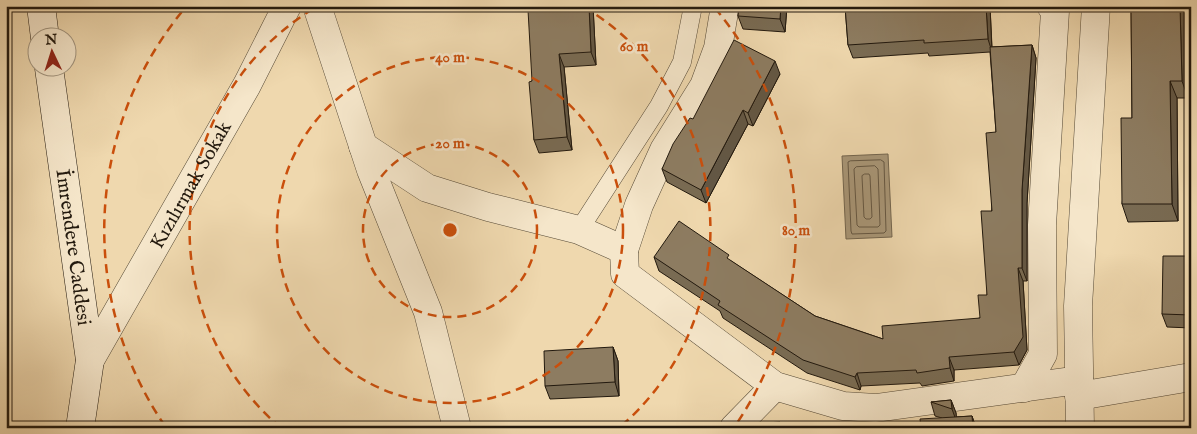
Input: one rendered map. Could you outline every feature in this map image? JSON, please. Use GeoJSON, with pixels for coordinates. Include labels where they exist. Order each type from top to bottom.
{"type":"FeatureCollection","features":[{"type":"Feature","properties":{"kind":"street"},"geometry":{"type":"LineString","coordinates":[[41,6],[44,28]]}},
{"type":"Feature","properties":{"kind":"street","name":"Kızılırmak Sokak"},"geometry":{"type":"LineString","coordinates":[[90,360],[247,85],[287,6]]}},
{"type":"Feature","properties":{"kind":"street"},"geometry":{"type":"LineString","coordinates":[[317,6],[370,170],[428,312],[457,428]]}},
{"type":"Feature","properties":{"kind":"street"},"geometry":{"type":"LineString","coordinates":[[725,6],[718,48],[704,86],[664,150],[639,204],[624,250],[625,274],[775,386],[877,418],[1024,388],[1079,388],[1191,377]]}},
{"type":"Feature","properties":{"kind":"street"},"geometry":{"type":"LineString","coordinates":[[1024,388],[1043,354],[1042,225],[1056,11],[1051,6]]}},
{"type":"Feature","properties":{"kind":"street"},"geometry":{"type":"LineString","coordinates":[[1080,428],[1078,306],[1096,6]]}},
{"type":"Feature","properties":{"kind":"street","name":"İmrendere Caddesi"},"geometry":{"type":"LineString","coordinates":[[50,78],[90,360],[80,428]]}},
{"type":"Feature","properties":{"kind":"street"},"geometry":{"type":"LineString","coordinates":[[363,146],[428,188],[488,207],[579,230],[624,250]]}},
{"type":"Feature","properties":{"kind":"street"},"geometry":{"type":"LineString","coordinates":[[734,428],[775,386]]}},
{"type":"Feature","properties":{"kind":"lane"},"geometry":{"type":"LineString","coordinates":[[579,230],[659,106],[682,62],[693,6]]}},
{"type":"Feature","properties":{"kind":"water"},"geometry":{"type":"Polygon","coordinates":[[[888,154],[892,237],[846,239],[842,156],[888,154]]]}},
{"type":"Feature","properties":{"kind":"building"},"geometry":{"type":"Polygon","coordinates":[[[555,6],[589,6],[591,52],[559,54],[567,137],[534,140],[529,82],[532,81],[528,10],[555,8],[555,6]]]}},
{"type":"Feature","properties":{"kind":"building"},"geometry":{"type":"Polygon","coordinates":[[[739,6],[781,6],[780,19],[738,16],[739,6]]]}},
{"type":"Feature","properties":{"kind":"building"},"geometry":{"type":"Polygon","coordinates":[[[845,6],[986,6],[988,39],[924,43],[924,40],[848,45],[845,6]]]}},
{"type":"Feature","properties":{"kind":"building"},"geometry":{"type":"Polygon","coordinates":[[[1131,6],[1180,6],[1182,81],[1170,81],[1172,204],[1122,204],[1121,118],[1132,118],[1131,6]]]}},
{"type":"Feature","properties":{"kind":"building"},"geometry":{"type":"Polygon","coordinates":[[[734,40],[775,61],[748,113],[743,110],[701,190],[662,169],[673,144],[690,118],[693,119],[734,40]]]}},
{"type":"Feature","properties":{"kind":"building"},"geometry":{"type":"Polygon","coordinates":[[[1032,45],[1022,190],[1022,268],[1018,268],[1023,337],[1014,352],[949,357],[950,368],[917,373],[916,370],[857,373],[855,377],[803,360],[718,305],[720,301],[654,257],[679,221],[729,255],[727,258],[815,316],[883,339],[882,326],[980,318],[978,295],[987,295],[981,211],[992,211],[986,133],[996,132],[990,47],[1032,45]]]}},
{"type":"Feature","properties":{"kind":"building"},"geometry":{"type":"Polygon","coordinates":[[[1163,256],[1191,256],[1191,315],[1162,314],[1163,256]]]}},
{"type":"Feature","properties":{"kind":"building"},"geometry":{"type":"Polygon","coordinates":[[[613,347],[615,382],[545,386],[544,351],[613,347]]]}},
{"type":"Feature","properties":{"kind":"building"},"geometry":{"type":"Polygon","coordinates":[[[951,400],[952,409],[931,402],[951,400]]]}},
{"type":"Feature","properties":{"kind":"building"},"geometry":{"type":"Polygon","coordinates":[[[972,416],[973,428],[921,428],[920,419],[972,416]]]}},
{"type":"Feature","properties":{"kind":"building"},"geometry":{"type":"Polygon","coordinates":[[[780,422],[780,428],[737,428],[741,425],[780,422]]]}},
{"type":"Feature","properties":{"kind":"building"},"geometry":{"type":"Polygon","coordinates":[[[864,423],[864,428],[801,428],[864,423]]]}}]}
